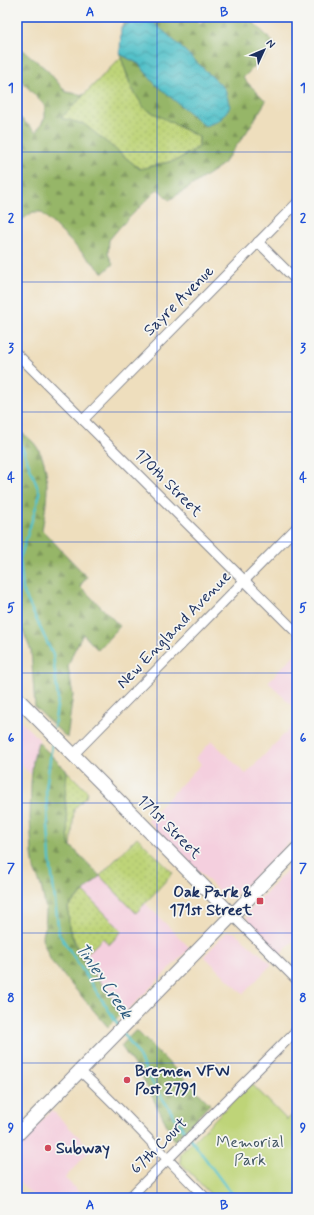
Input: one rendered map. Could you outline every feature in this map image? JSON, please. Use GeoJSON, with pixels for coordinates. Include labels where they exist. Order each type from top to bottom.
{"type":"FeatureCollection","features":[{"type":"Feature","properties":{"kind":"street","name":"Sayre Avenue"},"geometry":{"type":"LineString","coordinates":[[83,420],[297,203]]}},
{"type":"Feature","properties":{"kind":"street"},"geometry":{"type":"LineString","coordinates":[[258,242],[297,281]]}},
{"type":"Feature","properties":{"kind":"street","name":"170th Street"},"geometry":{"type":"LineString","coordinates":[[17,354],[297,633]]}},
{"type":"Feature","properties":{"kind":"street","name":"New England Avenue"},"geometry":{"type":"LineString","coordinates":[[73,755],[297,526]]}},
{"type":"Feature","properties":{"kind":"street","name":"171st Street"},"geometry":{"type":"LineString","coordinates":[[17,698],[297,980]]}},
{"type":"Feature","properties":{"kind":"street"},"geometry":{"type":"LineString","coordinates":[[17,1135],[297,849]]}},
{"type":"Feature","properties":{"kind":"street","name":"67th Court"},"geometry":{"type":"LineString","coordinates":[[129,1198],[193,1132],[297,1030]]}},
{"type":"Feature","properties":{"kind":"street"},"geometry":{"type":"LineString","coordinates":[[80,1071],[139,1128],[167,1159],[206,1198]]}},
{"type":"Feature","properties":{"kind":"shaded area"},"geometry":{"type":"Polygon","coordinates":[[[297,652],[297,711],[268,682],[297,652]]]}},
{"type":"Feature","properties":{"kind":"shaded area"},"geometry":{"type":"Polygon","coordinates":[[[17,718],[40,740],[38,742],[33,760],[31,775],[17,760],[17,718]]]}},
{"type":"Feature","properties":{"kind":"shaded area"},"geometry":{"type":"Polygon","coordinates":[[[297,721],[297,835],[239,892],[232,896],[225,897],[147,820],[201,764],[195,758],[212,741],[246,774],[297,721]]]}},
{"type":"Feature","properties":{"kind":"shaded area"},"geometry":{"type":"Polygon","coordinates":[[[297,859],[297,937],[280,955],[250,924],[247,918],[248,912],[297,859]]]}},
{"type":"Feature","properties":{"kind":"shaded area"},"geometry":{"type":"Polygon","coordinates":[[[100,876],[135,912],[145,903],[190,948],[124,1014],[82,958],[103,938],[122,931],[84,892],[100,876]]]}},
{"type":"Feature","properties":{"kind":"shaded area"},"geometry":{"type":"Polygon","coordinates":[[[227,932],[233,932],[238,935],[272,964],[243,994],[204,956],[227,932]]]}},
{"type":"Feature","properties":{"kind":"shaded area"},"geometry":{"type":"Polygon","coordinates":[[[52,1110],[91,1149],[65,1178],[85,1198],[35,1198],[17,1180],[17,1146],[52,1110]]]}},
{"type":"Feature","properties":{"kind":"green space"},"geometry":{"type":"Polygon","coordinates":[[[129,17],[193,17],[200,23],[209,17],[248,17],[276,45],[243,78],[266,101],[246,133],[222,165],[169,200],[158,189],[109,240],[108,254],[113,264],[103,273],[41,212],[33,212],[23,219],[17,217],[17,115],[36,132],[45,118],[45,106],[17,76],[17,45],[47,70],[66,92],[84,95],[61,118],[84,124],[140,169],[177,160],[199,147],[199,137],[144,108],[131,87],[120,54],[139,64],[155,84],[225,89],[199,65],[133,21],[121,27],[129,17]]]}},
{"type":"Feature","properties":{"kind":"green space"},"geometry":{"type":"Polygon","coordinates":[[[121,57],[131,87],[179,127],[199,137],[199,147],[177,160],[140,169],[113,148],[61,118],[121,57]]]}},
{"type":"Feature","properties":{"kind":"green space"},"geometry":{"type":"Polygon","coordinates":[[[17,431],[30,439],[38,449],[44,461],[47,488],[42,530],[87,577],[80,586],[120,626],[98,650],[83,634],[73,653],[68,667],[73,695],[67,738],[35,707],[31,651],[17,615],[17,431]]]}},
{"type":"Feature","properties":{"kind":"green space"},"geometry":{"type":"Polygon","coordinates":[[[38,742],[67,771],[65,797],[69,844],[100,876],[68,907],[69,928],[79,954],[123,1012],[108,1027],[51,961],[42,939],[45,928],[46,910],[41,886],[34,869],[30,818],[33,760],[38,742]]]}},
{"type":"Feature","properties":{"kind":"green space"},"geometry":{"type":"Polygon","coordinates":[[[67,771],[88,792],[86,797],[74,809],[71,846],[69,844],[65,797],[67,771]]]}},
{"type":"Feature","properties":{"kind":"green space"},"geometry":{"type":"Polygon","coordinates":[[[137,837],[173,873],[136,913],[100,876],[137,837]]]}},
{"type":"Feature","properties":{"kind":"green space"},"geometry":{"type":"Polygon","coordinates":[[[84,892],[122,931],[109,945],[103,938],[82,958],[69,928],[68,907],[84,892]]]}},
{"type":"Feature","properties":{"kind":"green space"},"geometry":{"type":"Polygon","coordinates":[[[136,1030],[210,1104],[175,1141],[141,1075],[121,1046],[136,1030]]]}},
{"type":"Feature","properties":{"kind":"green space","name":"Memorial Park"},"geometry":{"type":"Polygon","coordinates":[[[251,1083],[287,1120],[297,1110],[297,1198],[214,1198],[180,1162],[181,1153],[251,1083]]]}},
{"type":"Feature","properties":{"kind":"water"},"geometry":{"type":"Polygon","coordinates":[[[149,19],[225,89],[230,107],[219,121],[205,126],[155,84],[139,64],[120,54],[121,27],[133,21],[149,19]]]}},
{"type":"Feature","properties":{"kind":"waterway","name":"Tinley Creek"},"geometry":{"type":"LineString","coordinates":[[17,445],[22,447],[40,494],[20,559],[23,591],[53,655],[58,699],[54,727]]}},
{"type":"Feature","properties":{"kind":"waterway","name":"Tinley Creek"},"geometry":{"type":"LineString","coordinates":[[52,744],[46,789],[50,859],[59,934],[119,1026]]}},
{"type":"Feature","properties":{"kind":"waterway","name":"Tinley Creek"},"geometry":{"type":"LineString","coordinates":[[123,1032],[137,1053],[153,1084],[176,1119],[227,1188],[237,1198]]}},
{"type":"Feature","properties":{"kind":"place","name":"Oak Park & 171st Street"},"geometry":{"type":"Point","coordinates":[260,901]}},
{"type":"Feature","properties":{"kind":"place","name":"Bremen VFW Post 2791"},"geometry":{"type":"Point","coordinates":[127,1080]}},
{"type":"Feature","properties":{"kind":"place","name":"Subway"},"geometry":{"type":"Point","coordinates":[48,1148]}}]}
